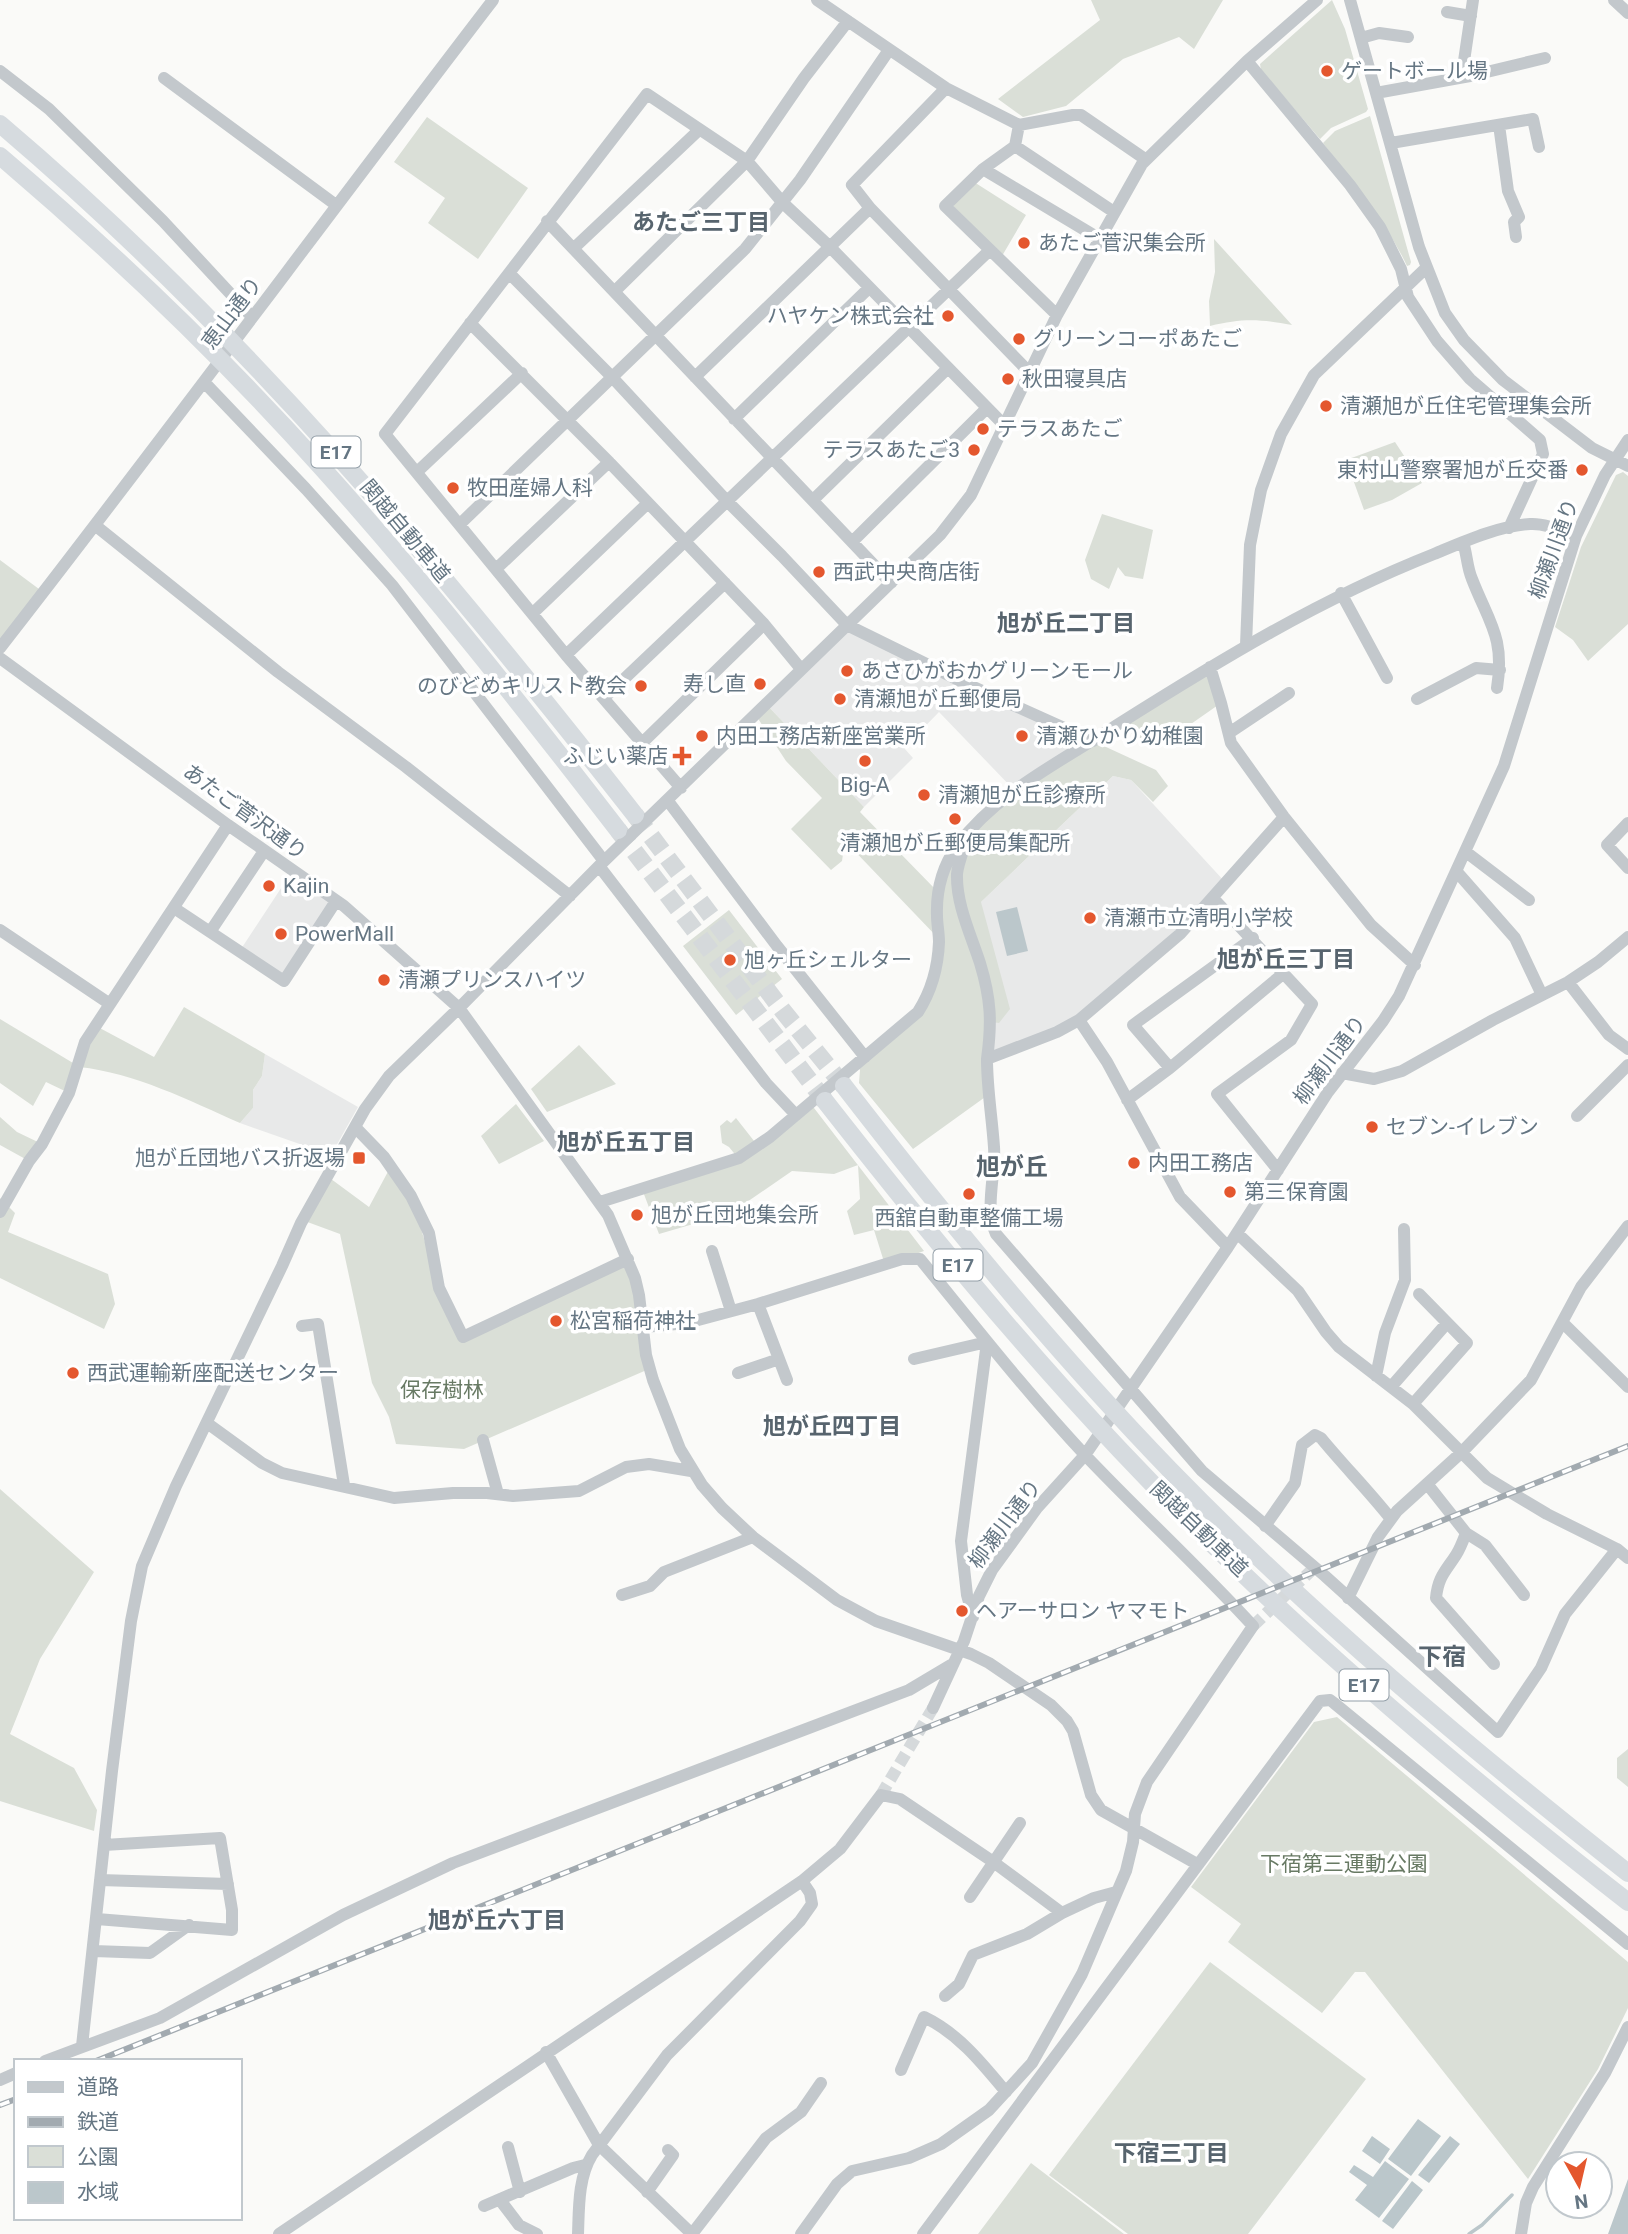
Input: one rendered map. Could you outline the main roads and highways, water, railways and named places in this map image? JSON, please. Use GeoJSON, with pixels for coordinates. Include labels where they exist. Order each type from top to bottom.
{"type":"FeatureCollection","features":[{"type":"Feature","properties":{"kind":"highway","name":"関越自動車道"},"geometry":{"type":"LineString","coordinates":[[0,124],[72,186],[177,285],[261,370],[408,534],[536,688],[635,815]]}},
{"type":"Feature","properties":{"kind":"highway","name":"関越自動車道"},"geometry":{"type":"LineString","coordinates":[[0,156],[57,205],[168,310],[323,468],[500,677],[618,830]]}},
{"type":"Feature","properties":{"kind":"highway","name":"関越自動車道"},"geometry":{"type":"LineString","coordinates":[[844,1086],[900,1159],[1035,1322],[1171,1471],[1320,1614],[1503,1773],[1628,1874]]}},
{"type":"Feature","properties":{"kind":"highway","name":"関越自動車道"},"geometry":{"type":"LineString","coordinates":[[817,1103],[880,1172],[1018,1339],[1118,1449],[1322,1648],[1511,1810],[1628,1902]]}},
{"type":"Feature","properties":{"kind":"water"},"geometry":{"type":"Polygon","coordinates":[[[1017,907],[1028,951],[1007,956],[996,912],[1017,907]]]}},
{"type":"Feature","properties":{"kind":"water"},"geometry":{"type":"Polygon","coordinates":[[[1418,2119],[1441,2136],[1411,2176],[1388,2159],[1418,2119]]]}},
{"type":"Feature","properties":{"kind":"water"},"geometry":{"type":"Polygon","coordinates":[[[1372,2136],[1390,2149],[1380,2164],[1362,2151],[1372,2136]]]}},
{"type":"Feature","properties":{"kind":"water"},"geometry":{"type":"Polygon","coordinates":[[[1450,2136],[1460,2144],[1429,2183],[1418,2175],[1450,2136]]]}},
{"type":"Feature","properties":{"kind":"water"},"geometry":{"type":"Polygon","coordinates":[[[1385,2161],[1409,2179],[1379,2218],[1355,2200],[1367,2185],[1349,2172],[1354,2165],[1373,2177],[1385,2161]]]}},
{"type":"Feature","properties":{"kind":"water"},"geometry":{"type":"Polygon","coordinates":[[[1628,2179],[1628,2234],[1608,2234],[1628,2179]]]}},
{"type":"Feature","properties":{"kind":"water"},"geometry":{"type":"Polygon","coordinates":[[[1412,2181],[1423,2190],[1393,2229],[1382,2221],[1412,2181]]]}},
{"type":"Feature","properties":{"kind":"waterway"},"geometry":{"type":"LineString","coordinates":[[1469,2234],[1512,2195]]}},
{"type":"Feature","properties":{"kind":"tunnel"},"geometry":{"type":"LineString","coordinates":[[635,815],[783,1011],[844,1086]]}},
{"type":"Feature","properties":{"kind":"tunnel"},"geometry":{"type":"LineString","coordinates":[[618,830],[825,1101]]}},
{"type":"Feature","properties":{"kind":"tunnel"},"geometry":{"type":"LineString","coordinates":[[1253,1626],[1315,1567]]}},
{"type":"Feature","properties":{"kind":"tunnel"},"geometry":{"type":"LineString","coordinates":[[881,1795],[933,1708]]}},
{"type":"Feature","properties":{"kind":"railway"},"geometry":{"type":"LineString","coordinates":[[101,2059],[1628,1446]]}},
{"type":"Feature","properties":{"kind":"railway"},"geometry":{"type":"LineString","coordinates":[[0,2105],[14,2100]]}},
{"type":"Feature","properties":{"kind":"place","name":"ゲートボール場"},"geometry":{"type":"Point","coordinates":[1327,71]}},
{"type":"Feature","properties":{"kind":"place","name":"あたご菅沢集会所"},"geometry":{"type":"Point","coordinates":[1024,243]}},
{"type":"Feature","properties":{"kind":"place","name":"ハヤケン株式会社"},"geometry":{"type":"Point","coordinates":[948,316]}},
{"type":"Feature","properties":{"kind":"place","name":"グリーンコーポあたご"},"geometry":{"type":"Point","coordinates":[1019,339]}},
{"type":"Feature","properties":{"kind":"place","name":"秋田寝具店"},"geometry":{"type":"Point","coordinates":[1008,379]}},
{"type":"Feature","properties":{"kind":"place","name":"清瀬旭が丘住宅管理集会所"},"geometry":{"type":"Point","coordinates":[1326,406]}},
{"type":"Feature","properties":{"kind":"place","name":"テラスあたご"},"geometry":{"type":"Point","coordinates":[983,429]}},
{"type":"Feature","properties":{"kind":"place","name":"テラスあたご3"},"geometry":{"type":"Point","coordinates":[974,450]}},
{"type":"Feature","properties":{"kind":"place","name":"東村山警察署旭が丘交番"},"geometry":{"type":"Point","coordinates":[1582,470]}},
{"type":"Feature","properties":{"kind":"place","name":"牧田産婦人科"},"geometry":{"type":"Point","coordinates":[453,488]}},
{"type":"Feature","properties":{"kind":"place","name":"西武中央商店街"},"geometry":{"type":"Point","coordinates":[819,572]}},
{"type":"Feature","properties":{"kind":"place","name":"あさひがおかグリーンモール"},"geometry":{"type":"Point","coordinates":[847,671]}},
{"type":"Feature","properties":{"kind":"place","name":"寿し直"},"geometry":{"type":"Point","coordinates":[760,684]}},
{"type":"Feature","properties":{"kind":"place","name":"のびどめキリスト教会"},"geometry":{"type":"Point","coordinates":[641,686]}},
{"type":"Feature","properties":{"kind":"place","name":"清瀬旭が丘郵便局"},"geometry":{"type":"Point","coordinates":[840,699]}},
{"type":"Feature","properties":{"kind":"place","name":"内田工務店新座営業所"},"geometry":{"type":"Point","coordinates":[702,736]}},
{"type":"Feature","properties":{"kind":"place","name":"清瀬ひかり幼稚園"},"geometry":{"type":"Point","coordinates":[1022,736]}},
{"type":"Feature","properties":{"kind":"place","name":"ふじい薬店"},"geometry":{"type":"Point","coordinates":[682,756]}},
{"type":"Feature","properties":{"kind":"place","name":"Big-A"},"geometry":{"type":"Point","coordinates":[865,761]}},
{"type":"Feature","properties":{"kind":"place","name":"清瀬旭が丘診療所"},"geometry":{"type":"Point","coordinates":[924,795]}},
{"type":"Feature","properties":{"kind":"place","name":"清瀬旭が丘郵便局集配所"},"geometry":{"type":"Point","coordinates":[955,819]}},
{"type":"Feature","properties":{"kind":"place","name":"Kajin"},"geometry":{"type":"Point","coordinates":[269,886]}},
{"type":"Feature","properties":{"kind":"place","name":"清瀬市立清明小学校"},"geometry":{"type":"Point","coordinates":[1090,918]}},
{"type":"Feature","properties":{"kind":"place","name":"PowerMall"},"geometry":{"type":"Point","coordinates":[281,934]}},
{"type":"Feature","properties":{"kind":"place","name":"旭ヶ丘シェルター"},"geometry":{"type":"Point","coordinates":[730,960]}},
{"type":"Feature","properties":{"kind":"place","name":"清瀬プリンスハイツ"},"geometry":{"type":"Point","coordinates":[384,980]}},
{"type":"Feature","properties":{"kind":"place","name":"セブン-イレブン"},"geometry":{"type":"Point","coordinates":[1372,1127]}},
{"type":"Feature","properties":{"kind":"place","name":"旭が丘団地バス折返場"},"geometry":{"type":"Point","coordinates":[359,1158]}},
{"type":"Feature","properties":{"kind":"place","name":"内田工務店"},"geometry":{"type":"Point","coordinates":[1134,1163]}},
{"type":"Feature","properties":{"kind":"place","name":"第三保育園"},"geometry":{"type":"Point","coordinates":[1230,1192]}},
{"type":"Feature","properties":{"kind":"place","name":"西舘自動車整備工場"},"geometry":{"type":"Point","coordinates":[969,1194]}},
{"type":"Feature","properties":{"kind":"place","name":"旭が丘団地集会所"},"geometry":{"type":"Point","coordinates":[637,1215]}},
{"type":"Feature","properties":{"kind":"place","name":"松宮稲荷神社"},"geometry":{"type":"Point","coordinates":[556,1321]}},
{"type":"Feature","properties":{"kind":"place","name":"西武運輸新座配送センター"},"geometry":{"type":"Point","coordinates":[73,1373]}},
{"type":"Feature","properties":{"kind":"place","name":"ヘアーサロン ヤマモト"},"geometry":{"type":"Point","coordinates":[962,1611]}},
{"type":"Feature","properties":{"kind":"district","name":"あたご三丁目"},"geometry":{"type":"Point","coordinates":[701,222]}},
{"type":"Feature","properties":{"kind":"district","name":"旭が丘二丁目"},"geometry":{"type":"Point","coordinates":[1066,623]}},
{"type":"Feature","properties":{"kind":"district","name":"旭が丘三丁目"},"geometry":{"type":"Point","coordinates":[1286,959]}},
{"type":"Feature","properties":{"kind":"district","name":"旭が丘五丁目"},"geometry":{"type":"Point","coordinates":[626,1142]}},
{"type":"Feature","properties":{"kind":"district","name":"旭が丘"},"geometry":{"type":"Point","coordinates":[1012,1167]}},
{"type":"Feature","properties":{"kind":"district","name":"旭が丘四丁目"},"geometry":{"type":"Point","coordinates":[832,1426]}},
{"type":"Feature","properties":{"kind":"district","name":"下宿"},"geometry":{"type":"Point","coordinates":[1442,1657]}},
{"type":"Feature","properties":{"kind":"district","name":"旭が丘六丁目"},"geometry":{"type":"Point","coordinates":[497,1920]}},
{"type":"Feature","properties":{"kind":"district","name":"下宿三丁目"},"geometry":{"type":"Point","coordinates":[1171,2153]}},
{"type":"Feature","properties":{"kind":"park label","name":"保存樹林"},"geometry":{"type":"Point","coordinates":[442,1390]}},
{"type":"Feature","properties":{"kind":"park label","name":"下宿第三運動公園"},"geometry":{"type":"Point","coordinates":[1344,1864]}}]}
